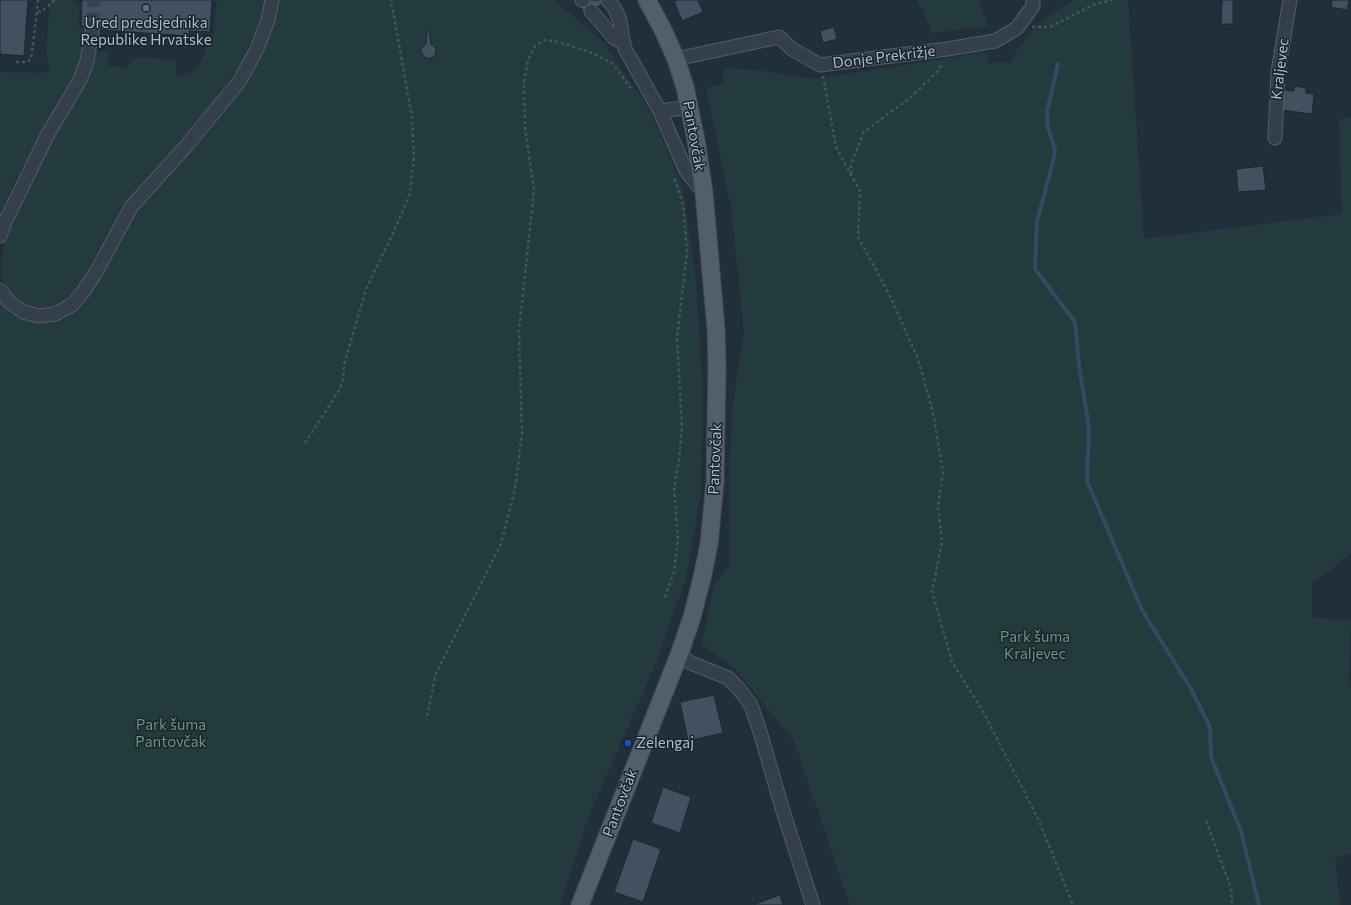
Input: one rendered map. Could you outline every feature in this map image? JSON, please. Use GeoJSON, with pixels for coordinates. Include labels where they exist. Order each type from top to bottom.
{"type":"FeatureCollection","features":[{"type":"Feature","properties":{"kind":"main road","name":"Pantovčak"},"geometry":{"type":"LineString","coordinates":[[580,905],[679,655],[692,617],[709,544],[715,482],[717,431],[717,351],[704,193],[690,107],[685,87],[676,59],[647,0]]}},
{"type":"Feature","properties":{"kind":"street"},"geometry":{"type":"LineString","coordinates":[[0,290],[9,302],[23,312],[39,316],[55,314],[72,305],[83,292],[94,274],[131,207],[187,145],[239,82],[257,49],[268,20],[272,0]]}},
{"type":"Feature","properties":{"kind":"street"},"geometry":{"type":"LineString","coordinates":[[608,0],[615,9],[620,21],[624,43],[631,61],[660,112],[686,171],[704,193]]}},
{"type":"Feature","properties":{"kind":"street","name":"Donje Prekrižje"},"geometry":{"type":"LineString","coordinates":[[676,59],[778,37],[792,49],[820,65],[947,49],[995,41],[1017,28],[1033,6],[1033,0]]}},
{"type":"Feature","properties":{"kind":"street","name":"Kraljevec"},"geometry":{"type":"LineString","coordinates":[[1275,138],[1278,72],[1290,0]]}},
{"type":"Feature","properties":{"kind":"street"},"geometry":{"type":"LineString","coordinates":[[592,12],[614,38],[624,43]]}},
{"type":"Feature","properties":{"kind":"street"},"geometry":{"type":"LineString","coordinates":[[0,236],[5,222],[48,134],[80,80],[86,61],[93,26]]}},
{"type":"Feature","properties":{"kind":"street"},"geometry":{"type":"LineString","coordinates":[[660,112],[690,107]]}},
{"type":"Feature","properties":{"kind":"street"},"geometry":{"type":"LineString","coordinates":[[679,655],[692,663],[728,678],[739,689],[751,705],[782,808],[814,905]]}},
{"type":"Feature","properties":{"kind":"path"},"geometry":{"type":"LineString","coordinates":[[16,62],[27,62],[31,59],[38,0]]}},
{"type":"Feature","properties":{"kind":"path"},"geometry":{"type":"LineString","coordinates":[[37,11],[41,12],[56,0]]}},
{"type":"Feature","properties":{"kind":"path"},"geometry":{"type":"LineString","coordinates":[[305,443],[338,392],[343,380],[344,365],[366,289],[410,194],[414,156],[412,117],[391,0]]}},
{"type":"Feature","properties":{"kind":"path"},"geometry":{"type":"LineString","coordinates":[[1017,28],[1050,27],[1093,5],[1112,0]]}},
{"type":"Feature","properties":{"kind":"path"},"geometry":{"type":"LineString","coordinates":[[427,716],[436,673],[500,544],[515,489],[522,434],[519,331],[534,190],[525,128],[524,84],[528,60],[535,46],[544,40],[559,42],[593,53],[613,64],[636,96]]}},
{"type":"Feature","properties":{"kind":"path"},"geometry":{"type":"LineString","coordinates":[[851,174],[851,164],[864,132],[911,97],[940,69],[947,49]]}},
{"type":"Feature","properties":{"kind":"path"},"geometry":{"type":"LineString","coordinates":[[820,65],[836,147],[860,191],[858,237],[889,294],[918,359],[933,412],[943,472],[938,507],[942,543],[932,591],[952,662],[984,711],[1039,821],[1073,905]]}},
{"type":"Feature","properties":{"kind":"path"},"geometry":{"type":"LineString","coordinates":[[665,597],[674,572],[678,538],[674,488],[679,460],[682,426],[676,338],[687,252],[683,204],[674,176]]}},
{"type":"Feature","properties":{"kind":"path"},"geometry":{"type":"LineString","coordinates":[[1206,822],[1231,888],[1232,905]]}},
{"type":"Feature","properties":{"kind":"green space"},"geometry":{"type":"Polygon","coordinates":[[[50,0],[74,0],[74,4],[80,5],[78,26],[86,29],[83,59],[73,83],[14,183],[0,216],[0,72],[44,73],[50,71],[46,55],[50,0]]]}},
{"type":"Feature","properties":{"kind":"green space"},"geometry":{"type":"Polygon","coordinates":[[[217,0],[265,0],[255,33],[242,63],[195,128],[161,162],[122,206],[73,294],[62,302],[51,307],[31,307],[22,304],[14,298],[7,289],[1,275],[1,260],[5,238],[16,207],[94,51],[108,51],[108,66],[126,67],[137,57],[176,60],[176,76],[189,74],[200,63],[213,35],[217,0]]]}},
{"type":"Feature","properties":{"kind":"green space","name":"Park šuma Pantovčak"},"geometry":{"type":"Polygon","coordinates":[[[277,0],[554,0],[605,44],[652,114],[683,189],[696,281],[703,394],[701,494],[686,578],[657,660],[587,821],[560,905],[0,905],[0,301],[12,313],[29,320],[48,322],[65,316],[88,298],[135,210],[204,137],[237,92],[277,0]]]}},
{"type":"Feature","properties":{"kind":"green space"},"geometry":{"type":"Polygon","coordinates":[[[917,0],[978,0],[989,26],[933,33],[917,0]]]}},
{"type":"Feature","properties":{"kind":"green space","name":"Park šuma Kraljevec"},"geometry":{"type":"Polygon","coordinates":[[[1074,0],[1128,0],[1144,239],[1342,214],[1339,120],[1351,117],[1351,552],[1328,572],[1312,582],[1312,617],[1351,621],[1349,676],[1351,686],[1351,853],[1335,858],[1340,905],[850,905],[794,741],[734,668],[702,645],[713,588],[730,563],[729,470],[733,402],[744,332],[731,208],[706,88],[723,84],[723,69],[758,70],[813,79],[987,52],[989,63],[1010,63],[1016,51],[1043,19],[1074,0]]]}},
{"type":"Feature","properties":{"kind":"building"},"geometry":{"type":"Polygon","coordinates":[[[0,0],[28,0],[24,56],[0,54],[0,0]]]}},
{"type":"Feature","properties":{"kind":"building"},"geometry":{"type":"Polygon","coordinates":[[[82,0],[212,0],[210,32],[189,31],[189,36],[101,30],[101,27],[81,26],[82,0]]]}},
{"type":"Feature","properties":{"kind":"building"},"geometry":{"type":"Polygon","coordinates":[[[583,0],[607,0],[587,15],[578,4],[583,0]]]}},
{"type":"Feature","properties":{"kind":"building"},"geometry":{"type":"Polygon","coordinates":[[[698,0],[703,12],[682,21],[674,1],[698,0]]]}},
{"type":"Feature","properties":{"kind":"building"},"geometry":{"type":"Polygon","coordinates":[[[1222,0],[1233,0],[1233,24],[1221,24],[1222,0]]]}},
{"type":"Feature","properties":{"kind":"building"},"geometry":{"type":"Polygon","coordinates":[[[1332,0],[1349,0],[1347,10],[1331,7],[1332,0]]]}},
{"type":"Feature","properties":{"kind":"building"},"geometry":{"type":"Polygon","coordinates":[[[834,27],[837,39],[823,43],[820,31],[834,27]]]}},
{"type":"Feature","properties":{"kind":"building"},"geometry":{"type":"Polygon","coordinates":[[[429,31],[431,44],[435,47],[436,51],[435,55],[431,58],[426,58],[421,51],[422,47],[426,44],[427,32],[429,31]]]}},
{"type":"Feature","properties":{"kind":"building"},"geometry":{"type":"Polygon","coordinates":[[[1294,86],[1306,88],[1306,93],[1314,94],[1312,114],[1282,110],[1284,90],[1294,91],[1294,86]]]}},
{"type":"Feature","properties":{"kind":"building"},"geometry":{"type":"Polygon","coordinates":[[[1263,166],[1266,190],[1238,192],[1236,169],[1263,166]]]}},
{"type":"Feature","properties":{"kind":"building"},"geometry":{"type":"Polygon","coordinates":[[[714,695],[723,733],[688,741],[680,702],[714,695]]]}},
{"type":"Feature","properties":{"kind":"building"},"geometry":{"type":"Polygon","coordinates":[[[663,787],[691,797],[680,833],[651,823],[663,787]]]}},
{"type":"Feature","properties":{"kind":"building"},"geometry":{"type":"Polygon","coordinates":[[[633,839],[661,849],[643,902],[614,892],[633,839]]]}},
{"type":"Feature","properties":{"kind":"building"},"geometry":{"type":"Polygon","coordinates":[[[780,895],[783,905],[755,904],[780,895]]]}},
{"type":"Feature","properties":{"kind":"waterway"},"geometry":{"type":"LineString","coordinates":[[1058,64],[1047,112],[1048,128],[1055,149],[1053,162],[1037,221],[1035,269],[1075,322],[1079,366],[1089,427],[1087,481],[1142,610],[1191,689],[1210,727],[1211,757],[1241,831],[1259,905]]}},
{"type":"Feature","properties":{"kind":"tunnel"},"geometry":{"type":"LineString","coordinates":[[93,26],[94,0]]}},
{"type":"Feature","properties":{"kind":"place","name":"Ured predsjednika Republike Hrvatske"},"geometry":{"type":"Point","coordinates":[146,8]}},
{"type":"Feature","properties":{"kind":"place","name":"Zelengaj"},"geometry":{"type":"Point","coordinates":[628,743]}}]}
